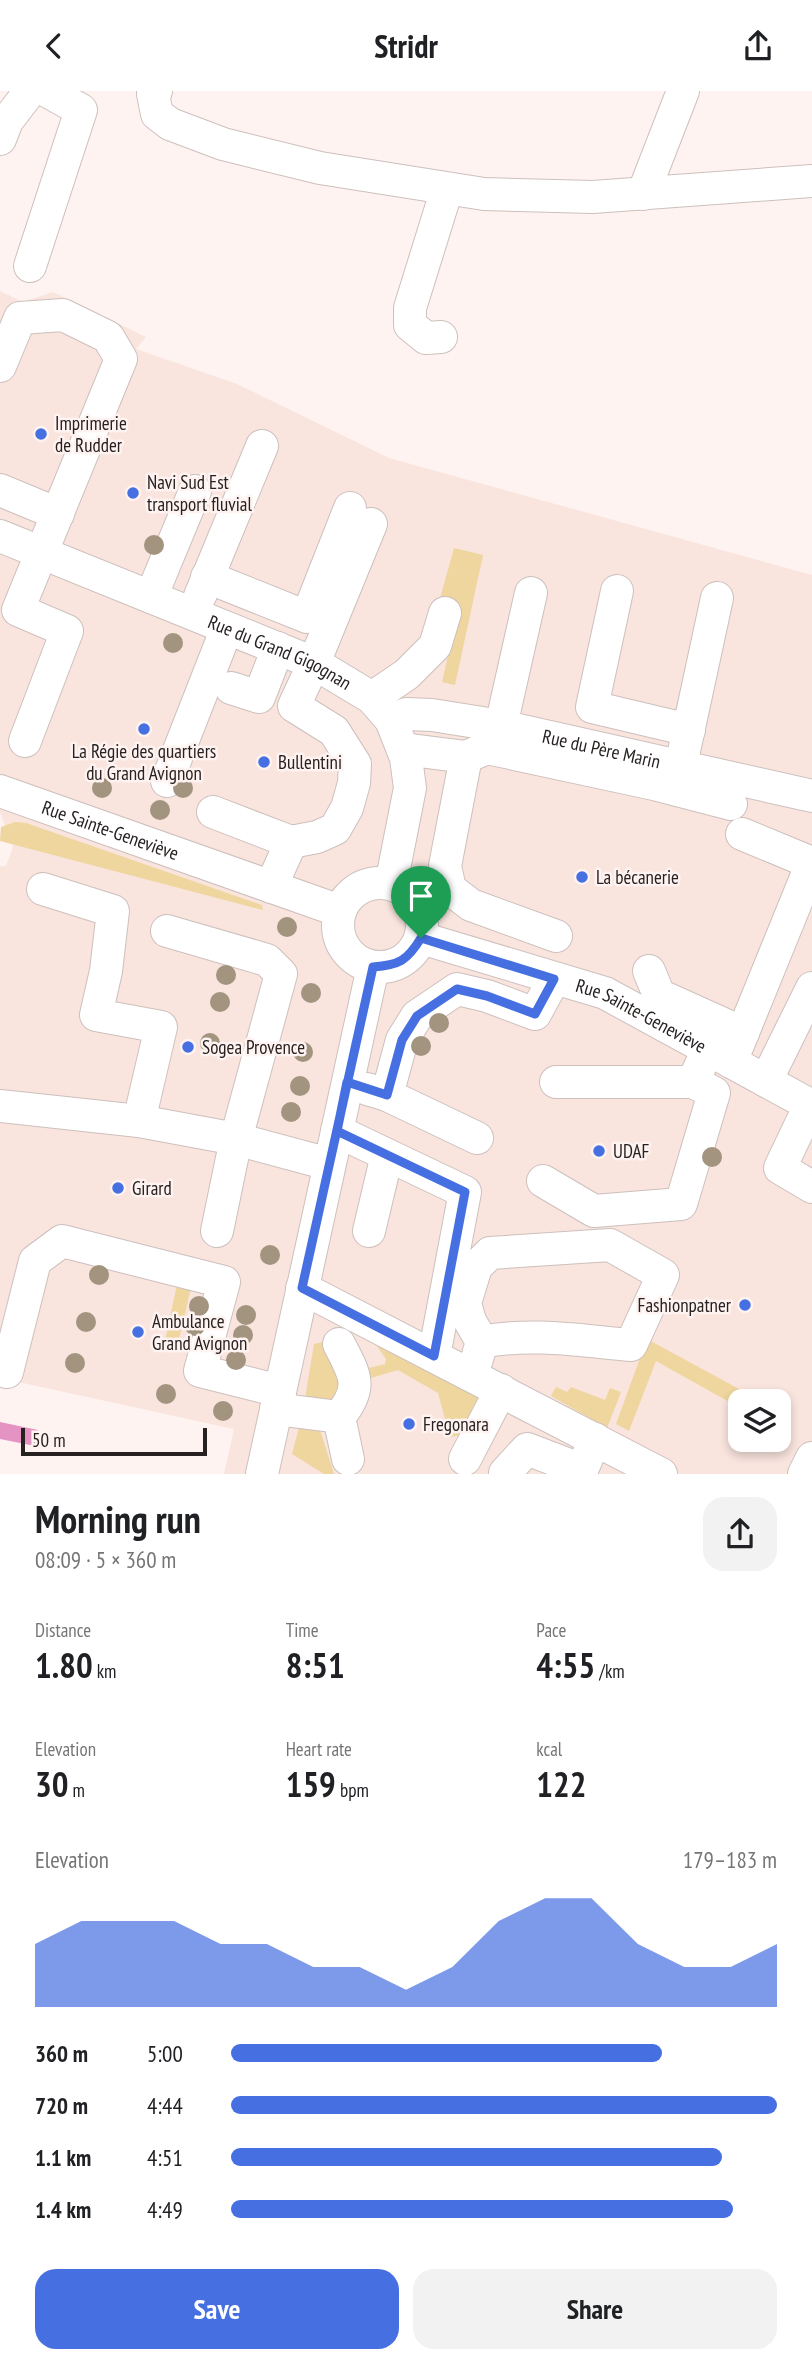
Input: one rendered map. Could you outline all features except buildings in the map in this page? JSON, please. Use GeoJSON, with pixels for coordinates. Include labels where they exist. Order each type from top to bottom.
{"type":"FeatureCollection","features":[{"type":"Feature","properties":{"kind":"street"},"geometry":{"type":"LineString","coordinates":[[0,139],[7,121],[30,91]]}},
{"type":"Feature","properties":{"kind":"street"},"geometry":{"type":"LineString","coordinates":[[30,266],[81,110],[47,91]]}},
{"type":"Feature","properties":{"kind":"street"},"geometry":{"type":"LineString","coordinates":[[156,91],[153,94],[157,114],[170,124],[223,144],[320,168],[447,189],[484,194],[593,197],[812,181]]}},
{"type":"Feature","properties":{"kind":"street"},"geometry":{"type":"LineString","coordinates":[[643,194],[683,91]]}},
{"type":"Feature","properties":{"kind":"street"},"geometry":{"type":"LineString","coordinates":[[441,337],[426,338],[410,325],[410,308],[447,189]]}},
{"type":"Feature","properties":{"kind":"street"},"geometry":{"type":"LineString","coordinates":[[0,366],[20,318],[63,315],[107,337],[121,359],[18,610],[67,631],[25,741]]}},
{"type":"Feature","properties":{"kind":"street"},"geometry":{"type":"LineString","coordinates":[[167,781],[212,622],[219,582],[262,446]]}},
{"type":"Feature","properties":{"kind":"street"},"geometry":{"type":"LineString","coordinates":[[0,490],[58,515]]}},
{"type":"Feature","properties":{"kind":"street"},"geometry":{"type":"LineString","coordinates":[[151,597],[195,491]]}},
{"type":"Feature","properties":{"kind":"street"},"geometry":{"type":"LineString","coordinates":[[213,811],[290,842],[317,837],[335,829],[347,808],[354,783],[355,764],[334,731],[294,706],[314,663],[360,516],[307,617],[219,582]]}},
{"type":"Feature","properties":{"kind":"street","name":"Rue du Grand Gigognan"},"geometry":{"type":"LineString","coordinates":[[0,536],[314,663],[389,722]]}},
{"type":"Feature","properties":{"kind":"street"},"geometry":{"type":"LineString","coordinates":[[617,591],[592,707],[689,730]]}},
{"type":"Feature","properties":{"kind":"street"},"geometry":{"type":"LineString","coordinates":[[501,726],[531,593]]}},
{"type":"Feature","properties":{"kind":"street"},"geometry":{"type":"LineString","coordinates":[[681,765],[717,598]]}},
{"type":"Feature","properties":{"kind":"street"},"geometry":{"type":"LineString","coordinates":[[391,884],[410,788],[406,758],[389,722],[407,674],[435,646],[445,613]]}},
{"type":"Feature","properties":{"kind":"street"},"geometry":{"type":"LineString","coordinates":[[232,688],[259,697],[278,648]]}},
{"type":"Feature","properties":{"kind":"street","name":"Rue du Père Marin"},"geometry":{"type":"LineString","coordinates":[[389,722],[406,714],[432,715],[501,726],[812,796]]}},
{"type":"Feature","properties":{"kind":"street"},"geometry":{"type":"LineString","coordinates":[[389,722],[466,757],[487,748],[654,784],[731,804]]}},
{"type":"Feature","properties":{"kind":"street"},"geometry":{"type":"LineString","coordinates":[[466,757],[446,866],[450,890],[471,905],[556,936]]}},
{"type":"Feature","properties":{"kind":"street","name":"Rue Sainte-Geneviève"},"geometry":{"type":"LineString","coordinates":[[0,791],[340,911]]}},
{"type":"Feature","properties":{"kind":"street"},"geometry":{"type":"LineString","coordinates":[[693,1082],[743,1033],[812,863],[742,834]]}},
{"type":"Feature","properties":{"kind":"street"},"geometry":{"type":"LineString","coordinates":[[271,887],[290,842]]}},
{"type":"Feature","properties":{"kind":"street"},"geometry":{"type":"LineString","coordinates":[[376,883],[391,884],[407,892],[417,905],[422,921],[421,938],[410,955],[393,965],[373,967],[356,960],[343,947],[338,929],[340,911],[348,897],[360,888],[376,883]]}},
{"type":"Feature","properties":{"kind":"street"},"geometry":{"type":"LineString","coordinates":[[43,889],[113,911],[106,971],[96,1015],[161,1027],[139,1121]]}},
{"type":"Feature","properties":{"kind":"street"},"geometry":{"type":"LineString","coordinates":[[167,931],[267,960],[281,974],[236,1139],[217,1231]]}},
{"type":"Feature","properties":{"kind":"street","name":"Rue Sainte-Geneviève"},"geometry":{"type":"LineString","coordinates":[[421,938],[606,993],[811,1106]]}},
{"type":"Feature","properties":{"kind":"street"},"geometry":{"type":"LineString","coordinates":[[271,1471],[278,1400],[373,967]]}},
{"type":"Feature","properties":{"kind":"street"},"geometry":{"type":"LineString","coordinates":[[649,971],[659,995],[743,1033]]}},
{"type":"Feature","properties":{"kind":"street"},"geometry":{"type":"LineString","coordinates":[[387,1095],[402,1040],[417,1016],[457,989],[487,996],[535,1014],[554,979]]}},
{"type":"Feature","properties":{"kind":"street"},"geometry":{"type":"LineString","coordinates":[[766,1081],[800,1043],[812,988]]}},
{"type":"Feature","properties":{"kind":"street"},"geometry":{"type":"LineString","coordinates":[[347,1082],[387,1095],[477,1138]]}},
{"type":"Feature","properties":{"kind":"street"},"geometry":{"type":"LineString","coordinates":[[543,1181],[594,1211],[681,1204],[714,1093],[693,1082],[556,1082]]}},
{"type":"Feature","properties":{"kind":"street"},"geometry":{"type":"LineString","coordinates":[[0,1106],[139,1121],[236,1139],[330,1164]]}},
{"type":"Feature","properties":{"kind":"street"},"geometry":{"type":"LineString","coordinates":[[811,1106],[780,1168],[812,1187]]}},
{"type":"Feature","properties":{"kind":"street"},"geometry":{"type":"LineString","coordinates":[[337,1131],[465,1192],[434,1356]]}},
{"type":"Feature","properties":{"kind":"street"},"geometry":{"type":"LineString","coordinates":[[369,1231],[387,1155]]}},
{"type":"Feature","properties":{"kind":"street"},"geometry":{"type":"LineString","coordinates":[[7,1372],[35,1261],[62,1241],[224,1282],[200,1371],[278,1400],[339,1417]]}},
{"type":"Feature","properties":{"kind":"street"},"geometry":{"type":"LineString","coordinates":[[472,1375],[482,1342],[470,1321],[465,1303],[476,1268],[491,1254],[610,1245],[663,1275],[631,1345],[542,1337],[482,1342]]}},
{"type":"Feature","properties":{"kind":"street"},"geometry":{"type":"LineString","coordinates":[[302,1288],[661,1474]]}},
{"type":"Feature","properties":{"kind":"street"},"geometry":{"type":"LineString","coordinates":[[339,1344],[355,1376],[353,1401],[339,1417]]}},
{"type":"Feature","properties":{"kind":"street"},"geometry":{"type":"LineString","coordinates":[[465,1459],[501,1390]]}},
{"type":"Feature","properties":{"kind":"street"},"geometry":{"type":"LineString","coordinates":[[339,1417],[348,1459]]}},
{"type":"Feature","properties":{"kind":"street"},"geometry":{"type":"LineString","coordinates":[[505,1473],[527,1449],[582,1470],[601,1442]]}},
{"type":"Feature","properties":{"kind":"street"},"geometry":{"type":"LineString","coordinates":[[804,1474],[812,1458]]}},
{"type":"Feature","properties":{"kind":"shaded area"},"geometry":{"type":"Polygon","coordinates":[[[0,291],[23,302],[53,292],[146,337],[136,349],[237,384],[389,458],[812,575],[812,1474],[224,1474],[234,1429],[0,1378],[0,866],[6,866],[13,847],[0,812],[0,291]]]}},
{"type":"Feature","properties":{"kind":"shaded area"},"geometry":{"type":"Polygon","coordinates":[[[454,548],[483,555],[455,685],[442,682],[459,608],[439,602],[454,548]]]}},
{"type":"Feature","properties":{"kind":"shaded area"},"geometry":{"type":"Polygon","coordinates":[[[15,822],[26,823],[262,905],[263,910],[0,841],[1,827],[15,822]]]}},
{"type":"Feature","properties":{"kind":"shaded area"},"geometry":{"type":"Polygon","coordinates":[[[178,1280],[192,1283],[176,1352],[163,1350],[178,1280]]]}},
{"type":"Feature","properties":{"kind":"shaded area"},"geometry":{"type":"Polygon","coordinates":[[[647,1339],[739,1389],[728,1389],[728,1401],[656,1361],[629,1431],[616,1424],[647,1339]]]}},
{"type":"Feature","properties":{"kind":"shaded area"},"geometry":{"type":"Polygon","coordinates":[[[327,1341],[342,1384],[328,1402],[304,1405],[314,1344],[327,1341]]]}},
{"type":"Feature","properties":{"kind":"shaded area"},"geometry":{"type":"Polygon","coordinates":[[[375,1343],[475,1391],[481,1411],[469,1434],[450,1437],[438,1393],[398,1370],[371,1378],[369,1368],[385,1364],[386,1359],[375,1343]]]}},
{"type":"Feature","properties":{"kind":"shaded area"},"geometry":{"type":"Polygon","coordinates":[[[556,1387],[567,1392],[571,1387],[605,1400],[610,1388],[621,1392],[607,1428],[551,1396],[556,1387]]]}},
{"type":"Feature","properties":{"kind":"shaded area"},"geometry":{"type":"Polygon","coordinates":[[[0,1422],[38,1430],[35,1446],[0,1439],[0,1422]]]}},
{"type":"Feature","properties":{"kind":"shaded area"},"geometry":{"type":"Polygon","coordinates":[[[300,1424],[320,1430],[334,1474],[324,1474],[292,1454],[300,1424]]]}},
{"type":"Feature","properties":{"kind":"place","name":"Imprimerie de Rudder"},"geometry":{"type":"Point","coordinates":[41,434]}},
{"type":"Feature","properties":{"kind":"place","name":"Navi Sud Est transport fluvial"},"geometry":{"type":"Point","coordinates":[133,493]}},
{"type":"Feature","properties":{"kind":"place","name":"La Régie des quartiers du Grand Avignon"},"geometry":{"type":"Point","coordinates":[144,729]}},
{"type":"Feature","properties":{"kind":"place","name":"Bullentini"},"geometry":{"type":"Point","coordinates":[264,762]}},
{"type":"Feature","properties":{"kind":"place","name":"La bécanerie"},"geometry":{"type":"Point","coordinates":[582,877]}},
{"type":"Feature","properties":{"kind":"place","name":"Sogea Provence"},"geometry":{"type":"Point","coordinates":[188,1047]}},
{"type":"Feature","properties":{"kind":"place","name":"UDAF"},"geometry":{"type":"Point","coordinates":[599,1151]}},
{"type":"Feature","properties":{"kind":"place","name":"Girard"},"geometry":{"type":"Point","coordinates":[118,1188]}},
{"type":"Feature","properties":{"kind":"place","name":"Fashionpatner"},"geometry":{"type":"Point","coordinates":[745,1305]}},
{"type":"Feature","properties":{"kind":"place","name":"Ambulance Grand Avignon"},"geometry":{"type":"Point","coordinates":[138,1332]}},
{"type":"Feature","properties":{"kind":"place","name":"Fregonara"},"geometry":{"type":"Point","coordinates":[409,1424]}},
{"type":"Feature","properties":{"kind":"route"},"geometry":{"type":"LineString","coordinates":[[421,938],[410,955],[393,965],[373,967],[347,1082],[330,1164],[302,1288],[434,1356],[465,1192],[337,1131],[347,1082],[387,1095],[402,1040],[417,1016],[457,989],[487,996],[535,1014],[554,979],[421,938]]}}]}
